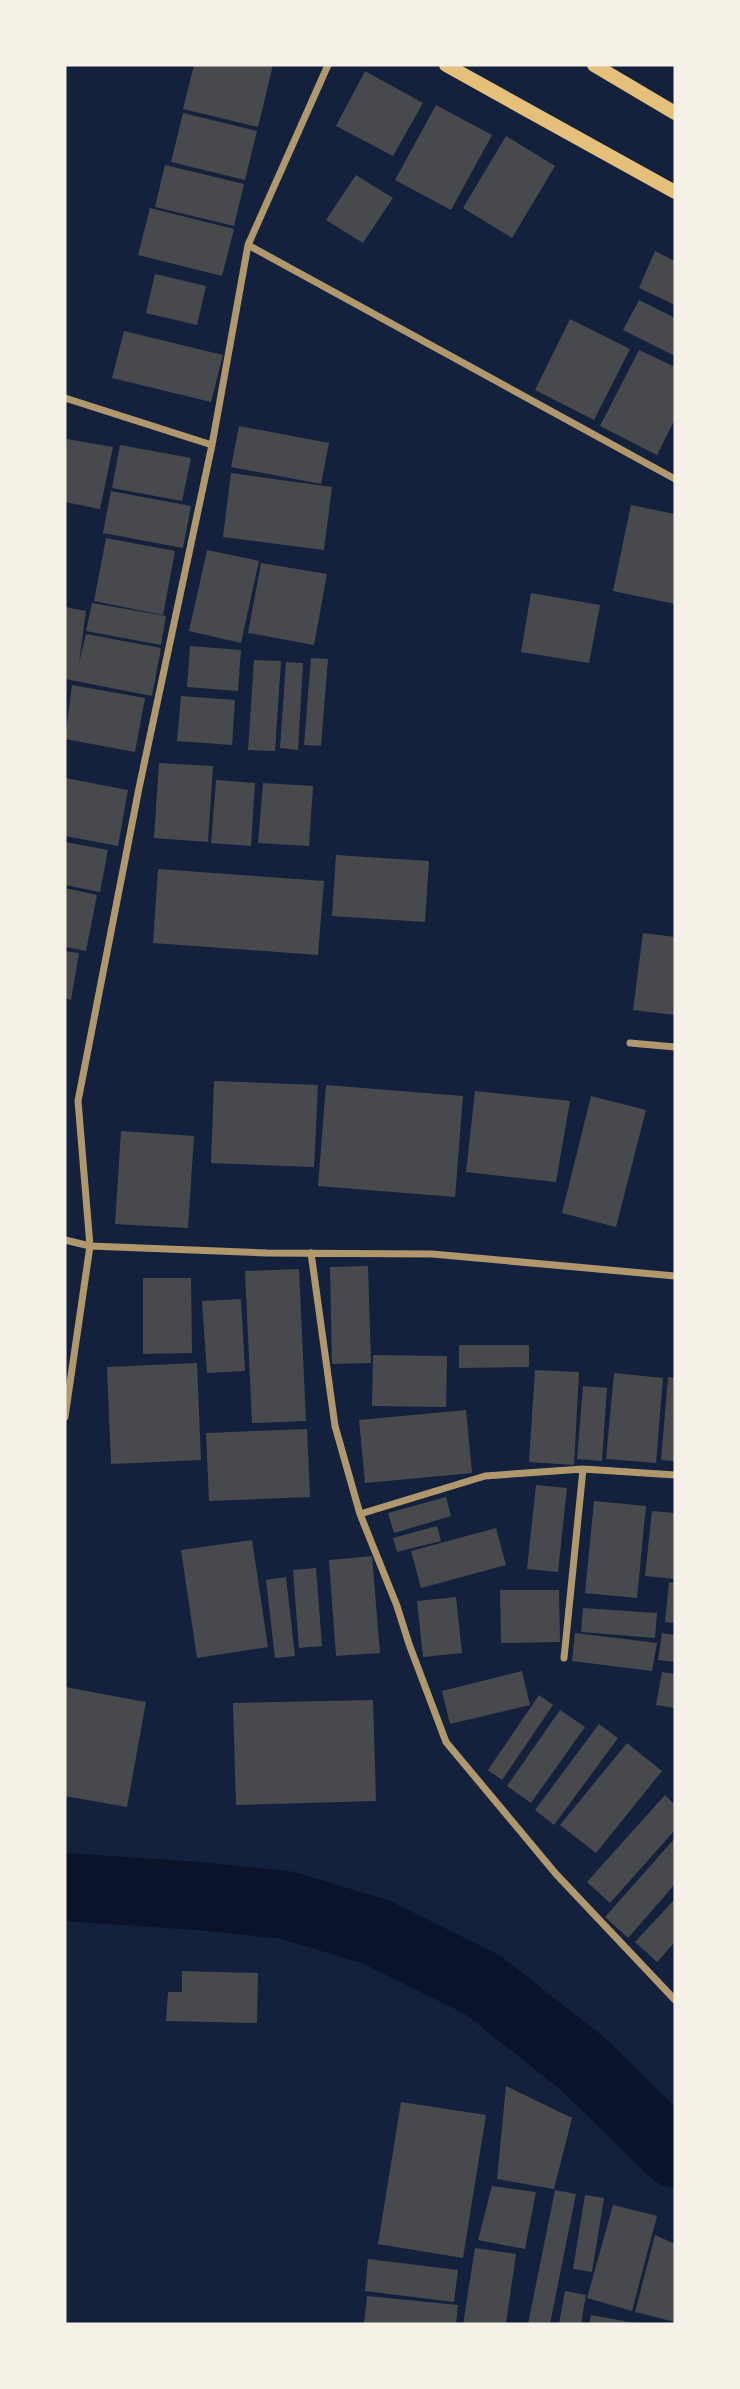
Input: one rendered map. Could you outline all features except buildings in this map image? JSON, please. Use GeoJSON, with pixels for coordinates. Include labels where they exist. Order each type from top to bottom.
{"type":"FeatureCollection","features":[{"type":"Feature","properties":{"kind":"main road"},"geometry":{"type":"LineString","coordinates":[[446,65],[675,192]]}},
{"type":"Feature","properties":{"kind":"main road"},"geometry":{"type":"LineString","coordinates":[[594,65],[675,113]]}},
{"type":"Feature","properties":{"kind":"street"},"geometry":{"type":"LineString","coordinates":[[65,1417],[90,1246],[78,1101],[139,788],[212,444],[248,244],[328,65]]}},
{"type":"Feature","properties":{"kind":"street"},"geometry":{"type":"LineString","coordinates":[[248,244],[675,478]]}},
{"type":"Feature","properties":{"kind":"street"},"geometry":{"type":"LineString","coordinates":[[65,398],[212,444]]}},
{"type":"Feature","properties":{"kind":"street"},"geometry":{"type":"LineString","coordinates":[[630,1043],[675,1047]]}},
{"type":"Feature","properties":{"kind":"street"},"geometry":{"type":"LineString","coordinates":[[65,1240],[90,1246],[432,1254],[675,1276]]}},
{"type":"Feature","properties":{"kind":"street"},"geometry":{"type":"LineString","coordinates":[[312,1253],[335,1426],[360,1514],[446,1741],[556,1874],[675,2000]]}},
{"type":"Feature","properties":{"kind":"street"},"geometry":{"type":"LineString","coordinates":[[360,1514],[485,1476],[583,1469],[675,1475]]}},
{"type":"Feature","properties":{"kind":"street"},"geometry":{"type":"LineString","coordinates":[[564,1658],[583,1469]]}},
{"type":"Feature","properties":{"kind":"waterway"},"geometry":{"type":"LineString","coordinates":[[65,1887],[286,1905],[376,1932],[483,1985],[583,2064],[675,2154]]}}]}
